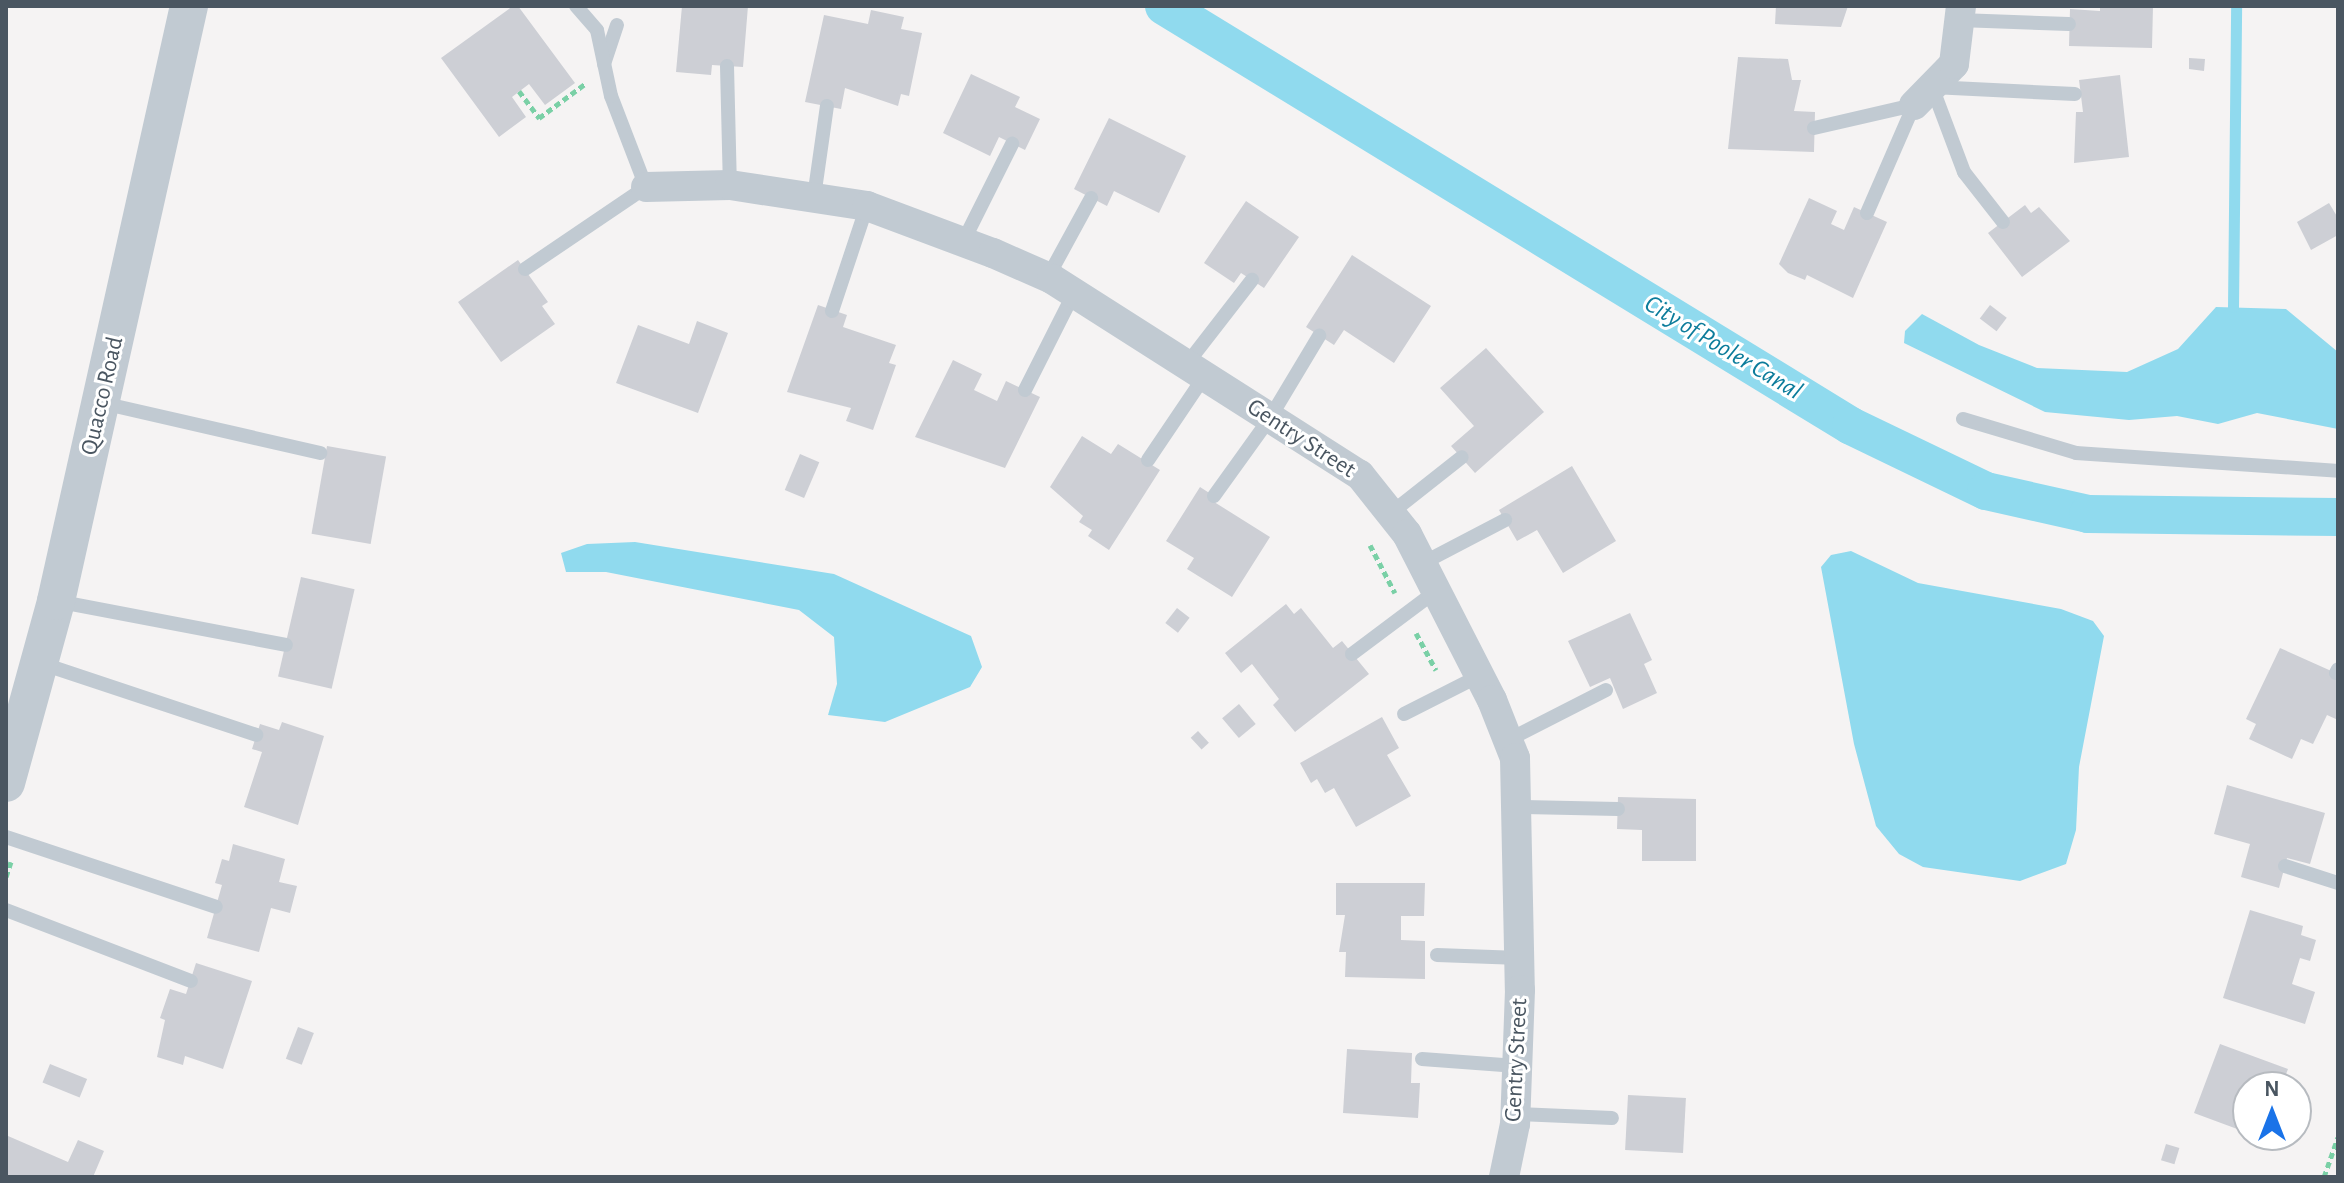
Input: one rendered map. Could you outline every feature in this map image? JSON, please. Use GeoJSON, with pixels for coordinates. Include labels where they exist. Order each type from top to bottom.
{"type":"FeatureCollection","features":[{"type":"Feature","properties":{"kind":"street","name":"Quacco Road"},"geometry":{"type":"LineString","coordinates":[[6,783],[56,601],[189,6]]}},
{"type":"Feature","properties":{"kind":"street"},"geometry":{"type":"LineString","coordinates":[[1923,96],[1954,64],[1960,13]]}},
{"type":"Feature","properties":{"kind":"street","name":"Gentry Street"},"geometry":{"type":"LineString","coordinates":[[646,187],[730,185],[867,206],[963,242],[1048,277],[1360,475],[1391,513],[1421,564],[1479,676],[1515,758],[1520,958],[1516,1114],[1504,1177]]}},
{"type":"Feature","properties":{"kind":"lane"},"geometry":{"type":"LineString","coordinates":[[525,269],[646,187],[604,66],[597,30],[576,6]]}},
{"type":"Feature","properties":{"kind":"lane"},"geometry":{"type":"LineString","coordinates":[[1960,13],[2069,24]]}},
{"type":"Feature","properties":{"kind":"lane"},"geometry":{"type":"LineString","coordinates":[[604,66],[617,25]]}},
{"type":"Feature","properties":{"kind":"lane"},"geometry":{"type":"LineString","coordinates":[[727,66],[730,185]]}},
{"type":"Feature","properties":{"kind":"lane"},"geometry":{"type":"LineString","coordinates":[[1814,128],[1923,96],[2075,94]]}},
{"type":"Feature","properties":{"kind":"lane"},"geometry":{"type":"LineString","coordinates":[[1867,213],[1923,96]]}},
{"type":"Feature","properties":{"kind":"lane"},"geometry":{"type":"LineString","coordinates":[[1923,96],[1964,172],[2003,222]]}},
{"type":"Feature","properties":{"kind":"lane"},"geometry":{"type":"LineString","coordinates":[[814,197],[827,106]]}},
{"type":"Feature","properties":{"kind":"lane"},"geometry":{"type":"LineString","coordinates":[[963,242],[1012,144]]}},
{"type":"Feature","properties":{"kind":"lane"},"geometry":{"type":"LineString","coordinates":[[1048,277],[1091,198]]}},
{"type":"Feature","properties":{"kind":"lane"},"geometry":{"type":"LineString","coordinates":[[832,311],[867,206]]}},
{"type":"Feature","properties":{"kind":"lane"},"geometry":{"type":"LineString","coordinates":[[1148,460],[1195,371],[1252,280]]}},
{"type":"Feature","properties":{"kind":"lane"},"geometry":{"type":"LineString","coordinates":[[1025,390],[1074,293]]}},
{"type":"Feature","properties":{"kind":"lane"},"geometry":{"type":"LineString","coordinates":[[1214,496],[1270,418],[1319,336]]}},
{"type":"Feature","properties":{"kind":"lane"},"geometry":{"type":"LineString","coordinates":[[102,403],[320,453]]}},
{"type":"Feature","properties":{"kind":"lane"},"geometry":{"type":"LineString","coordinates":[[1963,419],[2076,453],[2338,471]]}},
{"type":"Feature","properties":{"kind":"lane"},"geometry":{"type":"LineString","coordinates":[[1391,513],[1462,457]]}},
{"type":"Feature","properties":{"kind":"lane"},"geometry":{"type":"LineString","coordinates":[[1421,564],[1505,520]]}},
{"type":"Feature","properties":{"kind":"lane"},"geometry":{"type":"LineString","coordinates":[[1352,654],[1435,592]]}},
{"type":"Feature","properties":{"kind":"lane"},"geometry":{"type":"LineString","coordinates":[[56,601],[286,645]]}},
{"type":"Feature","properties":{"kind":"lane"},"geometry":{"type":"LineString","coordinates":[[40,663],[256,735]]}},
{"type":"Feature","properties":{"kind":"lane"},"geometry":{"type":"LineString","coordinates":[[1404,714],[1479,676]]}},
{"type":"Feature","properties":{"kind":"lane"},"geometry":{"type":"LineString","coordinates":[[1508,740],[1606,690]]}},
{"type":"Feature","properties":{"kind":"lane"},"geometry":{"type":"LineString","coordinates":[[1518,807],[1618,809]]}},
{"type":"Feature","properties":{"kind":"lane"},"geometry":{"type":"LineString","coordinates":[[6,837],[216,907]]}},
{"type":"Feature","properties":{"kind":"lane"},"geometry":{"type":"LineString","coordinates":[[2285,866],[2338,883]]}},
{"type":"Feature","properties":{"kind":"lane"},"geometry":{"type":"LineString","coordinates":[[6,910],[191,981]]}},
{"type":"Feature","properties":{"kind":"lane"},"geometry":{"type":"LineString","coordinates":[[1437,955],[1520,958]]}},
{"type":"Feature","properties":{"kind":"lane"},"geometry":{"type":"LineString","coordinates":[[1422,1059],[1517,1066]]}},
{"type":"Feature","properties":{"kind":"lane"},"geometry":{"type":"LineString","coordinates":[[1516,1114],[1612,1118]]}},
{"type":"Feature","properties":{"kind":"path"},"geometry":{"type":"LineString","coordinates":[[519,91],[539,118],[547,116],[604,66]]}},
{"type":"Feature","properties":{"kind":"path"},"geometry":{"type":"LineString","coordinates":[[1368,540],[1448,693]]}},
{"type":"Feature","properties":{"kind":"path"},"geometry":{"type":"LineString","coordinates":[[2324,1177],[2338,1137]]}},
{"type":"Feature","properties":{"kind":"water"},"geometry":{"type":"Polygon","coordinates":[[[2216,307],[2286,309],[2338,352],[2338,429],[2257,413],[2218,424],[2177,416],[2129,420],[2045,412],[1904,343],[1905,331],[1922,314],[1979,345],[2037,368],[2127,372],[2178,349],[2216,307]]]}},
{"type":"Feature","properties":{"kind":"water"},"geometry":{"type":"Polygon","coordinates":[[[635,542],[834,574],[971,636],[982,667],[970,687],[885,722],[828,715],[837,684],[834,637],[799,610],[606,572],[566,572],[561,553],[587,544],[635,542]]]}},
{"type":"Feature","properties":{"kind":"water"},"geometry":{"type":"Polygon","coordinates":[[[1851,551],[1918,583],[2061,609],[2093,621],[2104,636],[2079,767],[2076,830],[2066,864],[2020,881],[1923,867],[1899,854],[1876,826],[1854,744],[1821,567],[1831,555],[1851,551]]]}},
{"type":"Feature","properties":{"kind":"building"},"geometry":{"type":"Polygon","coordinates":[[[513,6],[518,6],[575,83],[545,105],[529,84],[512,97],[526,117],[499,137],[441,58],[513,6]]]}},
{"type":"Feature","properties":{"kind":"building"},"geometry":{"type":"Polygon","coordinates":[[[682,6],[748,6],[743,67],[712,65],[711,75],[676,72],[682,6]]]}},
{"type":"Feature","properties":{"kind":"building"},"geometry":{"type":"Polygon","coordinates":[[[1776,6],[1848,6],[1841,27],[1775,24],[1776,6]]]}},
{"type":"Feature","properties":{"kind":"building"},"geometry":{"type":"Polygon","coordinates":[[[2100,6],[2153,6],[2152,48],[2069,46],[2070,9],[2100,11],[2100,6]]]}},
{"type":"Feature","properties":{"kind":"building"},"geometry":{"type":"Polygon","coordinates":[[[871,10],[904,17],[901,29],[922,33],[909,96],[901,94],[898,106],[845,88],[841,109],[805,102],[824,15],[868,24],[871,10]]]}},
{"type":"Feature","properties":{"kind":"building"},"geometry":{"type":"Polygon","coordinates":[[[1738,57],[1788,59],[1792,80],[1801,80],[1794,111],[1815,112],[1814,152],[1728,149],[1738,57]]]}},
{"type":"Feature","properties":{"kind":"building"},"geometry":{"type":"Polygon","coordinates":[[[2189,58],[2205,59],[2204,71],[2189,69],[2189,58]]]}},
{"type":"Feature","properties":{"kind":"building"},"geometry":{"type":"Polygon","coordinates":[[[971,74],[1020,97],[1015,107],[1040,119],[1025,150],[999,137],[990,156],[943,133],[971,74]]]}},
{"type":"Feature","properties":{"kind":"building"},"geometry":{"type":"Polygon","coordinates":[[[2120,75],[2129,157],[2074,163],[2076,112],[2083,112],[2079,80],[2120,75]]]}},
{"type":"Feature","properties":{"kind":"building"},"geometry":{"type":"Polygon","coordinates":[[[1109,118],[1186,156],[1159,213],[1114,191],[1107,206],[1074,189],[1109,118]]]}},
{"type":"Feature","properties":{"kind":"building"},"geometry":{"type":"Polygon","coordinates":[[[1809,198],[1837,211],[1831,224],[1844,230],[1854,207],[1887,222],[1853,298],[1807,275],[1805,280],[1788,273],[1779,264],[1809,198]]]}},
{"type":"Feature","properties":{"kind":"building"},"geometry":{"type":"Polygon","coordinates":[[[1246,201],[1299,237],[1264,288],[1241,273],[1234,283],[1204,263],[1246,201]]]}},
{"type":"Feature","properties":{"kind":"building"},"geometry":{"type":"Polygon","coordinates":[[[2329,203],[2338,218],[2338,235],[2311,250],[2297,222],[2329,203]]]}},
{"type":"Feature","properties":{"kind":"building"},"geometry":{"type":"Polygon","coordinates":[[[2025,205],[2031,213],[2039,207],[2070,241],[2022,277],[1988,233],[2025,205]]]}},
{"type":"Feature","properties":{"kind":"building"},"geometry":{"type":"Polygon","coordinates":[[[1352,255],[1431,306],[1394,363],[1344,330],[1334,345],[1306,327],[1352,255]]]}},
{"type":"Feature","properties":{"kind":"building"},"geometry":{"type":"Polygon","coordinates":[[[518,260],[548,302],[542,306],[555,324],[501,362],[458,302],[518,260]]]}},
{"type":"Feature","properties":{"kind":"building"},"geometry":{"type":"Polygon","coordinates":[[[818,305],[847,315],[843,327],[896,345],[889,363],[896,365],[873,430],[846,421],[851,408],[787,392],[818,305]]]}},
{"type":"Feature","properties":{"kind":"building"},"geometry":{"type":"Polygon","coordinates":[[[1990,305],[2007,318],[1997,331],[1980,319],[1990,305]]]}},
{"type":"Feature","properties":{"kind":"building"},"geometry":{"type":"Polygon","coordinates":[[[697,321],[728,333],[698,413],[616,383],[638,325],[689,344],[697,321]]]}},
{"type":"Feature","properties":{"kind":"building"},"geometry":{"type":"Polygon","coordinates":[[[1486,348],[1544,412],[1475,473],[1451,446],[1474,426],[1440,388],[1486,348]]]}},
{"type":"Feature","properties":{"kind":"building"},"geometry":{"type":"Polygon","coordinates":[[[953,360],[982,374],[974,390],[997,401],[1006,381],[1040,397],[1005,468],[915,437],[953,360]]]}},
{"type":"Feature","properties":{"kind":"building"},"geometry":{"type":"Polygon","coordinates":[[[1082,436],[1111,454],[1118,444],[1160,470],[1109,550],[1088,536],[1092,530],[1079,522],[1083,516],[1050,487],[1082,436]]]}},
{"type":"Feature","properties":{"kind":"building"},"geometry":{"type":"Polygon","coordinates":[[[327,446],[386,456],[371,544],[312,534],[327,446]]]}},
{"type":"Feature","properties":{"kind":"building"},"geometry":{"type":"Polygon","coordinates":[[[800,454],[819,462],[804,498],[785,490],[800,454]]]}},
{"type":"Feature","properties":{"kind":"building"},"geometry":{"type":"Polygon","coordinates":[[[1572,466],[1616,541],[1563,573],[1537,530],[1517,541],[1499,510],[1572,466]]]}},
{"type":"Feature","properties":{"kind":"building"},"geometry":{"type":"Polygon","coordinates":[[[1200,487],[1214,496],[1211,500],[1270,537],[1232,597],[1187,569],[1194,558],[1166,541],[1200,487]]]}},
{"type":"Feature","properties":{"kind":"building"},"geometry":{"type":"Polygon","coordinates":[[[301,577],[355,589],[332,689],[278,676],[301,577]]]}},
{"type":"Feature","properties":{"kind":"building"},"geometry":{"type":"Polygon","coordinates":[[[1286,604],[1294,614],[1301,608],[1333,648],[1342,641],[1369,674],[1295,732],[1273,705],[1279,699],[1252,664],[1241,673],[1225,653],[1286,604]]]}},
{"type":"Feature","properties":{"kind":"building"},"geometry":{"type":"Polygon","coordinates":[[[1177,608],[1190,618],[1178,633],[1165,623],[1177,608]]]}},
{"type":"Feature","properties":{"kind":"building"},"geometry":{"type":"Polygon","coordinates":[[[1630,613],[1652,660],[1644,664],[1657,693],[1623,709],[1610,678],[1590,687],[1568,641],[1630,613]]]}},
{"type":"Feature","properties":{"kind":"building"},"geometry":{"type":"Polygon","coordinates":[[[2280,648],[2338,674],[2338,720],[2327,715],[2313,744],[2301,739],[2292,759],[2249,739],[2256,724],[2246,719],[2280,648]]]}},
{"type":"Feature","properties":{"kind":"building"},"geometry":{"type":"Polygon","coordinates":[[[1239,704],[1256,724],[1239,738],[1222,718],[1239,704]]]}},
{"type":"Feature","properties":{"kind":"building"},"geometry":{"type":"Polygon","coordinates":[[[1382,717],[1399,748],[1387,755],[1411,796],[1356,827],[1334,788],[1325,793],[1317,779],[1311,783],[1300,763],[1382,717]]]}},
{"type":"Feature","properties":{"kind":"building"},"geometry":{"type":"Polygon","coordinates":[[[282,722],[324,736],[298,825],[244,807],[262,752],[252,749],[260,724],[279,730],[282,722]]]}},
{"type":"Feature","properties":{"kind":"building"},"geometry":{"type":"Polygon","coordinates":[[[1198,731],[1209,743],[1202,750],[1191,738],[1198,731]]]}},
{"type":"Feature","properties":{"kind":"building"},"geometry":{"type":"Polygon","coordinates":[[[2227,785],[2325,813],[2310,864],[2287,858],[2279,888],[2241,877],[2250,844],[2214,834],[2227,785]]]}},
{"type":"Feature","properties":{"kind":"building"},"geometry":{"type":"Polygon","coordinates":[[[1618,797],[1696,799],[1696,861],[1642,861],[1642,830],[1617,829],[1618,797]]]}},
{"type":"Feature","properties":{"kind":"building"},"geometry":{"type":"Polygon","coordinates":[[[233,844],[285,859],[279,882],[297,886],[290,913],[271,908],[259,952],[207,938],[222,885],[215,883],[222,859],[229,861],[233,844]]]}},
{"type":"Feature","properties":{"kind":"building"},"geometry":{"type":"Polygon","coordinates":[[[1336,883],[1425,883],[1424,916],[1401,916],[1401,940],[1425,941],[1425,979],[1345,977],[1346,952],[1339,952],[1345,915],[1336,915],[1336,883]]]}},
{"type":"Feature","properties":{"kind":"building"},"geometry":{"type":"Polygon","coordinates":[[[2250,910],[2303,926],[2301,935],[2316,940],[2310,961],[2300,958],[2292,984],[2315,992],[2305,1024],[2223,998],[2250,910]]]}},
{"type":"Feature","properties":{"kind":"building"},"geometry":{"type":"Polygon","coordinates":[[[196,963],[252,981],[223,1069],[185,1056],[183,1065],[157,1057],[165,1020],[160,1018],[170,989],[186,994],[196,963]]]}},
{"type":"Feature","properties":{"kind":"building"},"geometry":{"type":"Polygon","coordinates":[[[298,1027],[314,1033],[302,1065],[286,1059],[298,1027]]]}},
{"type":"Feature","properties":{"kind":"building"},"geometry":{"type":"Polygon","coordinates":[[[2220,1044],[2288,1069],[2232,1071],[2232,1127],[2194,1113],[2220,1044]]]}},
{"type":"Feature","properties":{"kind":"building"},"geometry":{"type":"Polygon","coordinates":[[[1347,1049],[1412,1053],[1411,1083],[1420,1083],[1418,1118],[1343,1113],[1347,1049]]]}},
{"type":"Feature","properties":{"kind":"building"},"geometry":{"type":"Polygon","coordinates":[[[50,1064],[87,1079],[80,1098],[43,1083],[50,1064]]]}},
{"type":"Feature","properties":{"kind":"building"},"geometry":{"type":"Polygon","coordinates":[[[1628,1095],[1686,1098],[1683,1153],[1625,1150],[1628,1095]]]}},
{"type":"Feature","properties":{"kind":"building"},"geometry":{"type":"Polygon","coordinates":[[[8,1136],[68,1162],[78,1140],[104,1151],[93,1177],[6,1177],[8,1136]]]}},
{"type":"Feature","properties":{"kind":"building"},"geometry":{"type":"Polygon","coordinates":[[[2166,1144],[2179,1148],[2174,1164],[2161,1160],[2166,1144]]]}},
{"type":"Feature","properties":{"kind":"waterway","name":"City of Pooler Canal"},"geometry":{"type":"LineString","coordinates":[[1164,6],[1851,426],[1986,491],[2088,514],[2338,517]]}},
{"type":"Feature","properties":{"kind":"waterway"},"geometry":{"type":"LineString","coordinates":[[2233,307],[2236,6]]}}]}
